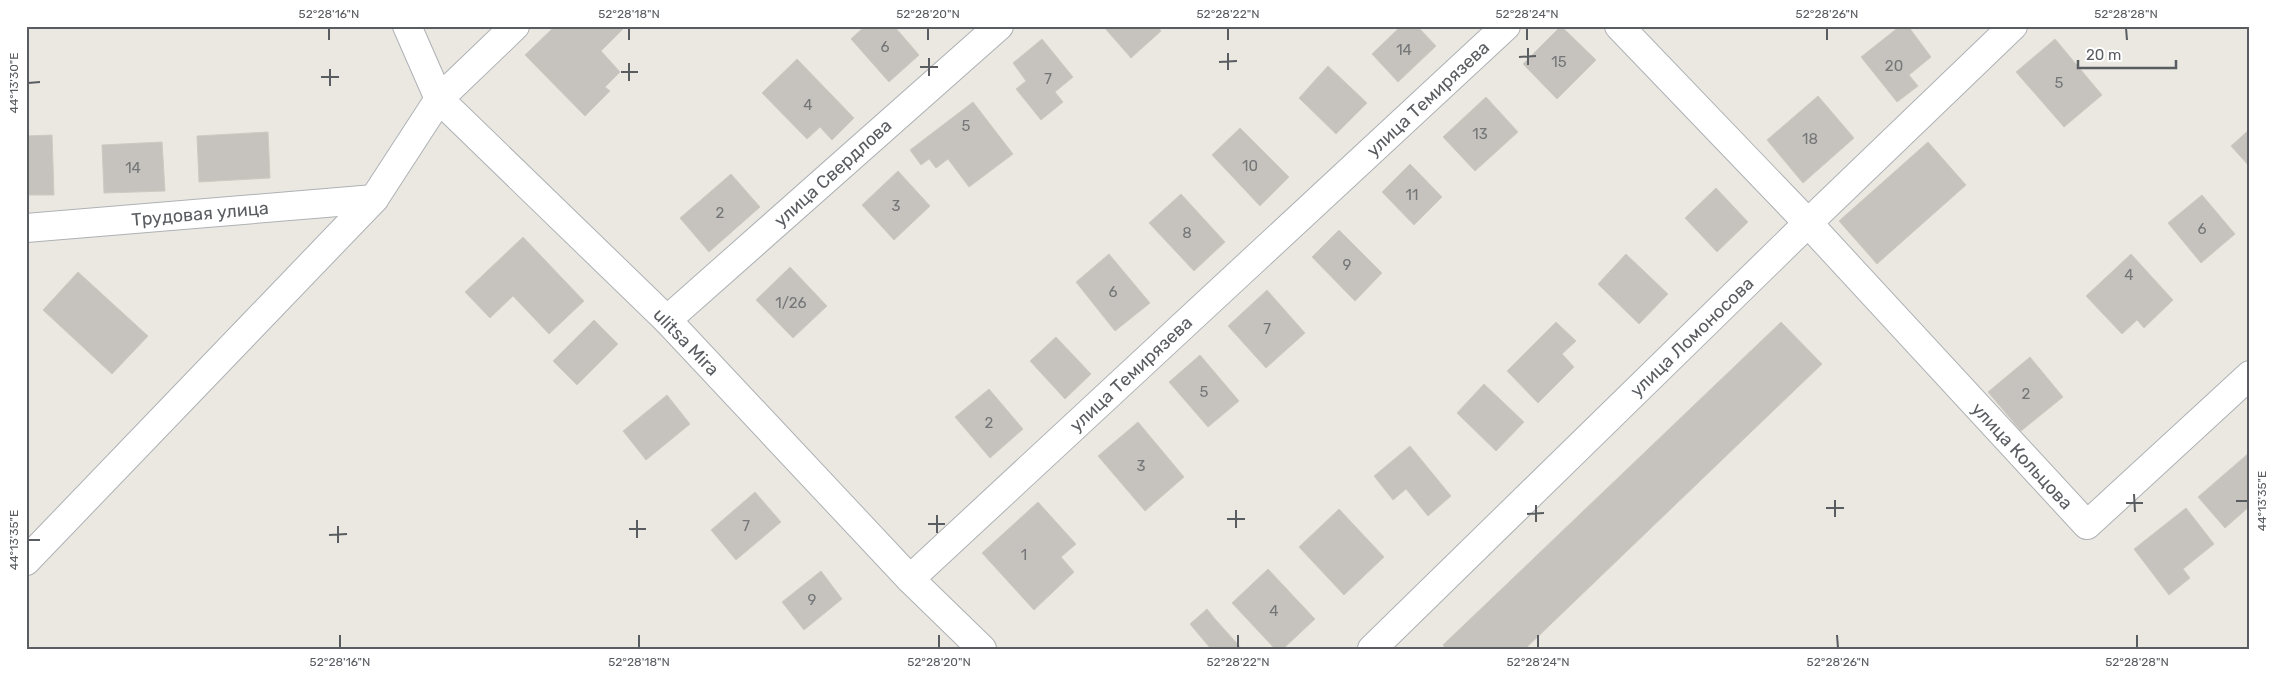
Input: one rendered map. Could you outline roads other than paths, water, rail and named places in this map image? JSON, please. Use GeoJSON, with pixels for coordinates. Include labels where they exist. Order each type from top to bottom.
{"type":"FeatureCollection","features":[{"type":"Feature","properties":{"kind":"street","name":"ulitsa Mira"},"geometry":{"type":"LineString","coordinates":[[407,26],[438,99],[667,320],[910,579],[982,649]]}},
{"type":"Feature","properties":{"kind":"street"},"geometry":{"type":"LineString","coordinates":[[26,561],[374,199],[438,99],[516,26]]}},
{"type":"Feature","properties":{"kind":"street","name":"улица Свердлова"},"geometry":{"type":"LineString","coordinates":[[667,320],[999,26]]}},
{"type":"Feature","properties":{"kind":"street","name":"улица Темирязева"},"geometry":{"type":"LineString","coordinates":[[910,579],[1506,26]]}},
{"type":"Feature","properties":{"kind":"street"},"geometry":{"type":"LineString","coordinates":[[1619,26],[1808,223]]}},
{"type":"Feature","properties":{"kind":"street","name":"улица Ломоносова"},"geometry":{"type":"LineString","coordinates":[[1372,649],[1808,223],[2013,26]]}},
{"type":"Feature","properties":{"kind":"street","name":"Трудовая улица"},"geometry":{"type":"LineString","coordinates":[[26,228],[374,199]]}},
{"type":"Feature","properties":{"kind":"street","name":"улица Кольцова"},"geometry":{"type":"LineString","coordinates":[[1808,223],[2087,525],[2250,375]]}}]}
